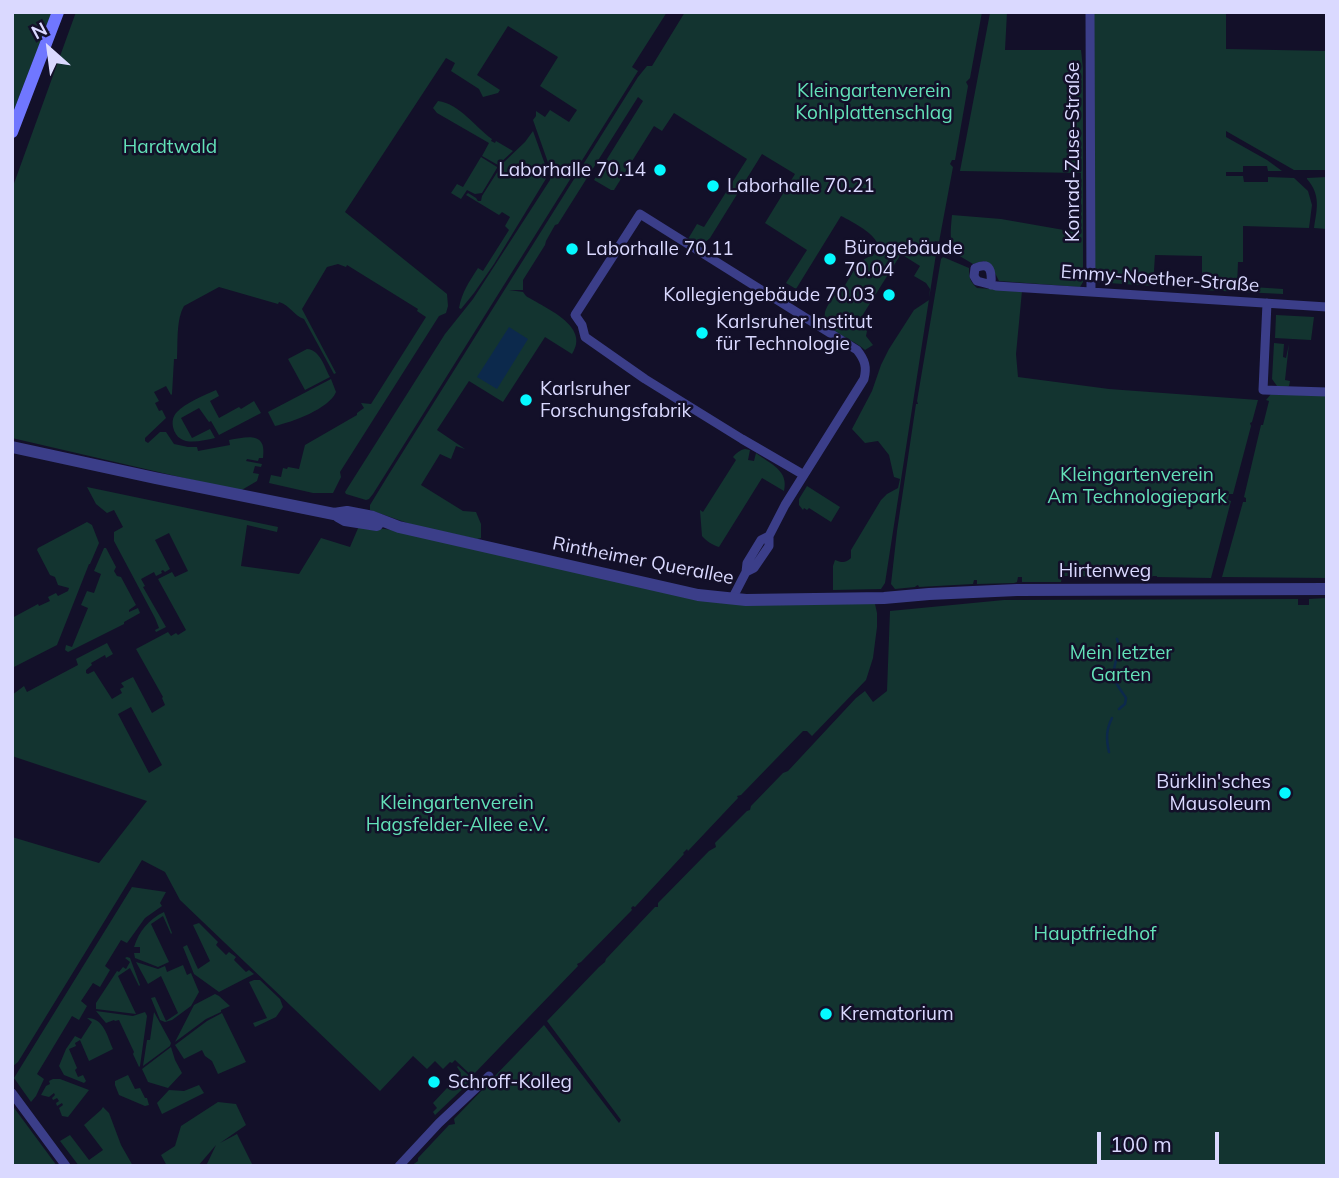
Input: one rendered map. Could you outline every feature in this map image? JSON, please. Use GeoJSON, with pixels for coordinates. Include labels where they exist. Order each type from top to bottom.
{"type":"FeatureCollection","features":[{"type":"Feature","properties":{"kind":"main road"},"geometry":{"type":"LineString","coordinates":[[12,132],[58,12]]}},
{"type":"Feature","properties":{"kind":"street","name":"Konrad-Zuse-Straße"},"geometry":{"type":"LineString","coordinates":[[1090,12],[1091,292]]}},
{"type":"Feature","properties":{"kind":"street"},"geometry":{"type":"LineString","coordinates":[[732,599],[746,572],[754,568],[769,546],[769,536],[785,505],[804,475],[864,380],[866,362],[857,350],[640,214],[575,315],[582,325],[585,337],[645,379],[804,475]]}},
{"type":"Feature","properties":{"kind":"street","name":"Emmy-Noether-Straße"},"geometry":{"type":"LineString","coordinates":[[991,285],[1327,307]]}},
{"type":"Feature","properties":{"kind":"street"},"geometry":{"type":"LineString","coordinates":[[1267,303],[1263,390],[1327,392]]}},
{"type":"Feature","properties":{"kind":"street","name":"Rintheimer Querallee"},"geometry":{"type":"LineString","coordinates":[[12,447],[334,514],[347,512],[373,517],[399,527],[698,595],[732,599],[884,598]]}},
{"type":"Feature","properties":{"kind":"street","name":"Hirtenweg"},"geometry":{"type":"LineString","coordinates":[[884,598],[1017,590],[1327,589]]}},
{"type":"Feature","properties":{"kind":"street"},"geometry":{"type":"LineString","coordinates":[[399,1166],[439,1123],[489,1076]]}},
{"type":"Feature","properties":{"kind":"street"},"geometry":{"type":"LineString","coordinates":[[12,1093],[66,1166]]}},
{"type":"Feature","properties":{"kind":"green space"},"geometry":{"type":"Polygon","coordinates":[[[12,12],[52,12],[12,115],[12,12]]]}},
{"type":"Feature","properties":{"kind":"green space","name":"Hardtwald"},"geometry":{"type":"Polygon","coordinates":[[[76,12],[667,12],[632,67],[638,71],[373,494],[366,500],[345,492],[445,334],[473,299],[550,180],[551,171],[533,120],[536,111],[545,117],[550,110],[569,122],[577,110],[540,86],[558,57],[508,26],[477,75],[500,90],[483,97],[479,89],[451,71],[455,63],[446,58],[345,212],[447,294],[448,306],[446,313],[439,316],[340,472],[341,477],[333,493],[313,493],[269,483],[271,475],[281,477],[283,468],[299,469],[305,445],[357,415],[364,408],[361,403],[371,404],[426,317],[417,311],[418,309],[347,265],[327,267],[302,309],[336,373],[334,374],[304,319],[283,303],[278,304],[219,287],[184,306],[179,324],[177,359],[174,359],[172,394],[166,386],[154,392],[159,401],[155,403],[166,418],[145,441],[148,443],[160,432],[166,432],[174,444],[197,447],[198,451],[230,445],[229,440],[249,437],[259,440],[262,443],[263,458],[246,461],[262,464],[261,467],[255,466],[253,473],[259,474],[257,481],[240,491],[12,438],[12,189],[76,12]]]}},
{"type":"Feature","properties":{"kind":"green space","name":"Kleingartenverein Kohlplattenschlag"},"geometry":{"type":"Polygon","coordinates":[[[685,12],[982,12],[970,78],[966,82],[968,86],[955,160],[950,164],[953,167],[939,242],[935,241],[932,245],[936,254],[929,298],[930,289],[926,283],[914,276],[920,266],[901,254],[857,324],[867,331],[866,336],[873,345],[865,350],[833,329],[825,319],[827,307],[837,292],[840,294],[859,264],[876,252],[877,242],[866,231],[841,216],[796,289],[786,283],[807,250],[765,223],[795,174],[762,154],[710,238],[700,247],[688,239],[697,224],[704,227],[747,159],[674,113],[662,131],[654,126],[614,190],[594,180],[643,101],[638,97],[555,225],[523,280],[523,290],[509,290],[523,292],[554,312],[571,327],[576,335],[572,354],[545,337],[503,402],[469,381],[437,430],[465,449],[456,446],[451,459],[440,454],[421,485],[463,511],[476,512],[481,524],[481,538],[416,526],[370,510],[370,505],[389,474],[638,77],[647,66],[652,66],[685,12]]]}},
{"type":"Feature","properties":{"kind":"green space"},"geometry":{"type":"Polygon","coordinates":[[[1007,12],[1005,50],[1081,50],[1083,282],[1080,287],[999,281],[991,265],[984,261],[973,264],[958,255],[953,247],[952,215],[1001,219],[1081,233],[1081,173],[960,171],[990,13],[1007,12]]]}},
{"type":"Feature","properties":{"kind":"green space"},"geometry":{"type":"Polygon","coordinates":[[[1093,12],[1226,12],[1226,49],[1327,51],[1326,170],[1294,170],[1226,131],[1226,137],[1282,171],[1268,171],[1267,166],[1243,166],[1243,172],[1226,172],[1226,176],[1243,176],[1244,182],[1268,182],[1268,177],[1294,178],[1308,191],[1312,205],[1309,228],[1243,226],[1243,262],[1238,262],[1237,286],[1283,289],[1283,294],[1202,290],[1202,256],[1155,255],[1153,286],[1094,282],[1093,12]]]}},
{"type":"Feature","properties":{"kind":"green space"},"geometry":{"type":"Polygon","coordinates":[[[438,101],[446,103],[467,117],[492,139],[491,141],[513,151],[498,165],[482,156],[489,143],[437,113],[433,108],[438,101]]]}},
{"type":"Feature","properties":{"kind":"green space"},"geometry":{"type":"Polygon","coordinates":[[[533,131],[547,177],[494,264],[461,309],[460,302],[466,287],[478,268],[483,271],[509,230],[505,226],[510,217],[502,212],[499,215],[466,195],[468,193],[481,201],[503,163],[533,131]]]}},
{"type":"Feature","properties":{"kind":"green space"},"geometry":{"type":"Polygon","coordinates":[[[481,157],[497,167],[482,193],[475,194],[467,190],[461,199],[451,193],[457,184],[463,187],[481,157]]]}},
{"type":"Feature","properties":{"kind":"green space"},"geometry":{"type":"Polygon","coordinates":[[[1327,177],[1327,229],[1314,228],[1316,197],[1307,178],[1327,177]]]}},
{"type":"Feature","properties":{"kind":"green space"},"geometry":{"type":"Polygon","coordinates":[[[943,257],[969,268],[970,279],[977,288],[1022,291],[1016,354],[1018,377],[1109,389],[1258,400],[1233,494],[1229,494],[1228,500],[1231,501],[1211,578],[1062,576],[1061,582],[1022,582],[1022,577],[1018,577],[1014,583],[977,584],[977,580],[974,580],[973,584],[918,585],[895,589],[891,584],[897,531],[916,404],[943,257]]]}},
{"type":"Feature","properties":{"kind":"green space"},"geometry":{"type":"Polygon","coordinates":[[[929,300],[885,583],[881,589],[833,590],[835,560],[844,562],[851,558],[851,550],[881,500],[898,488],[900,479],[894,477],[889,455],[878,441],[865,443],[852,429],[872,391],[889,349],[914,310],[929,300]]]}},
{"type":"Feature","properties":{"kind":"green space"},"geometry":{"type":"Polygon","coordinates":[[[1276,315],[1314,317],[1311,340],[1275,338],[1276,315]]]}},
{"type":"Feature","properties":{"kind":"green space"},"geometry":{"type":"Polygon","coordinates":[[[1274,343],[1284,344],[1283,357],[1286,358],[1289,344],[1285,380],[1290,381],[1285,388],[1277,386],[1272,379],[1274,343]]]}},
{"type":"Feature","properties":{"kind":"green space"},"geometry":{"type":"Polygon","coordinates":[[[307,349],[318,355],[330,377],[305,390],[288,359],[307,349]]]}},
{"type":"Feature","properties":{"kind":"green space"},"geometry":{"type":"Polygon","coordinates":[[[331,379],[336,392],[326,404],[300,418],[275,426],[268,412],[331,379]]]}},
{"type":"Feature","properties":{"kind":"green space"},"geometry":{"type":"Polygon","coordinates":[[[216,390],[219,396],[210,401],[219,418],[254,401],[261,413],[219,435],[199,408],[181,418],[192,438],[210,429],[215,438],[190,442],[180,438],[173,427],[176,414],[190,402],[216,390]]]}},
{"type":"Feature","properties":{"kind":"green space","name":"Kleingartenverein Am Technologiepark"},"geometry":{"type":"Polygon","coordinates":[[[1271,394],[1327,396],[1327,578],[1222,577],[1243,502],[1246,502],[1244,497],[1269,401],[1266,400],[1271,394]]]}},
{"type":"Feature","properties":{"kind":"green space"},"geometry":{"type":"Polygon","coordinates":[[[745,449],[750,450],[748,460],[754,461],[756,453],[777,468],[784,478],[784,491],[762,478],[719,547],[702,536],[700,510],[703,512],[736,460],[733,457],[745,449]]]}},
{"type":"Feature","properties":{"kind":"green space"},"geometry":{"type":"Polygon","coordinates":[[[807,486],[840,507],[831,522],[809,508],[803,510],[799,505],[799,499],[807,486]]]}},
{"type":"Feature","properties":{"kind":"green space","name":"Kleingartenverein Hagsfelder-Allee e.V."},"geometry":{"type":"Polygon","coordinates":[[[87,487],[278,527],[277,532],[247,525],[241,566],[299,574],[321,538],[350,547],[359,526],[402,531],[720,603],[875,604],[877,627],[873,658],[866,680],[812,736],[803,731],[737,796],[635,907],[631,908],[632,910],[577,964],[472,1076],[455,1060],[443,1069],[435,1061],[427,1069],[413,1056],[380,1091],[180,900],[165,872],[142,860],[18,1062],[12,1067],[12,837],[99,863],[147,801],[12,756],[12,695],[24,686],[27,692],[78,665],[76,659],[107,643],[113,654],[106,658],[105,655],[91,663],[86,673],[94,671],[112,699],[122,693],[120,689],[124,687],[121,683],[133,677],[152,713],[165,705],[163,697],[136,649],[168,632],[171,636],[186,630],[158,579],[172,572],[175,577],[188,571],[169,533],[155,540],[170,569],[161,571],[162,573],[156,576],[154,572],[141,579],[166,627],[156,632],[159,628],[155,618],[114,541],[114,532],[123,527],[114,510],[107,513],[96,504],[87,487]],[[131,707],[118,714],[149,773],[162,765],[131,707]]]}},
{"type":"Feature","properties":{"kind":"green space"},"geometry":{"type":"Polygon","coordinates":[[[87,522],[92,525],[99,543],[57,645],[12,668],[12,618],[38,604],[39,606],[50,601],[48,597],[56,593],[58,596],[69,588],[58,585],[55,577],[50,575],[38,548],[87,522]]]}},
{"type":"Feature","properties":{"kind":"green space"},"geometry":{"type":"Polygon","coordinates":[[[104,548],[116,567],[114,571],[121,577],[136,605],[129,612],[138,608],[140,613],[68,652],[65,650],[66,645],[72,647],[88,608],[81,605],[87,591],[94,593],[101,574],[94,571],[104,548]]]}},
{"type":"Feature","properties":{"kind":"green space","name":"Hauptfriedhof"},"geometry":{"type":"Polygon","coordinates":[[[1327,598],[1327,1166],[411,1166],[449,1125],[455,1124],[454,1119],[544,1025],[619,1123],[621,1120],[547,1021],[856,698],[865,691],[873,702],[887,691],[890,611],[1004,600],[1298,599],[1298,605],[1309,605],[1309,599],[1327,598]]]}},
{"type":"Feature","properties":{"kind":"green space"},"geometry":{"type":"Polygon","coordinates":[[[132,887],[166,892],[160,903],[162,906],[145,918],[127,943],[121,940],[105,966],[110,970],[100,987],[93,983],[81,1001],[87,1006],[79,1020],[72,1016],[37,1074],[44,1079],[31,1102],[14,1078],[132,887]]]}},
{"type":"Feature","properties":{"kind":"green space"},"geometry":{"type":"Polygon","coordinates":[[[164,912],[171,934],[163,916],[151,924],[169,962],[158,967],[135,958],[134,953],[140,953],[140,947],[134,947],[145,926],[164,912]]]}},
{"type":"Feature","properties":{"kind":"green space"},"geometry":{"type":"Polygon","coordinates":[[[199,923],[218,942],[216,945],[226,955],[229,952],[246,972],[249,970],[254,974],[219,992],[194,974],[183,947],[187,945],[198,969],[210,961],[193,925],[199,923]]]}},
{"type":"Feature","properties":{"kind":"green space"},"geometry":{"type":"Polygon","coordinates":[[[125,958],[130,958],[140,985],[130,968],[118,976],[136,1014],[96,1009],[96,1003],[117,971],[123,967],[126,969],[130,962],[125,958]]]}},
{"type":"Feature","properties":{"kind":"green space"},"geometry":{"type":"Polygon","coordinates":[[[136,962],[158,969],[165,966],[167,972],[183,965],[187,975],[191,973],[199,992],[191,1006],[172,1020],[165,1022],[160,1020],[151,998],[155,997],[166,1021],[178,1013],[161,976],[148,984],[136,962]]]}},
{"type":"Feature","properties":{"kind":"green space"},"geometry":{"type":"Polygon","coordinates":[[[260,980],[280,999],[283,1007],[276,1017],[255,1027],[253,1023],[267,1018],[249,982],[260,980]]]}},
{"type":"Feature","properties":{"kind":"green space"},"geometry":{"type":"Polygon","coordinates":[[[215,994],[230,1006],[206,1019],[175,1042],[194,1005],[215,994]]]}},
{"type":"Feature","properties":{"kind":"green space"},"geometry":{"type":"Polygon","coordinates":[[[96,1011],[133,1016],[145,1012],[147,1016],[139,1067],[119,1020],[106,1023],[96,1011]]]}},
{"type":"Feature","properties":{"kind":"green space"},"geometry":{"type":"Polygon","coordinates":[[[154,1012],[171,1043],[143,1066],[147,1040],[150,1040],[154,1012]]]}},
{"type":"Feature","properties":{"kind":"green space"},"geometry":{"type":"Polygon","coordinates":[[[222,1013],[246,1062],[218,1074],[212,1061],[202,1050],[184,1059],[175,1045],[222,1013]]]}},
{"type":"Feature","properties":{"kind":"green space"},"geometry":{"type":"Polygon","coordinates":[[[87,1018],[101,1024],[113,1049],[89,1061],[80,1040],[75,1043],[76,1046],[69,1049],[78,1077],[83,1075],[86,1081],[84,1083],[64,1075],[59,1066],[75,1036],[81,1039],[92,1022],[87,1018]]]}},
{"type":"Feature","properties":{"kind":"green space"},"geometry":{"type":"Polygon","coordinates":[[[171,1047],[182,1073],[168,1088],[148,1082],[142,1069],[171,1047]]]}},
{"type":"Feature","properties":{"kind":"green space"},"geometry":{"type":"Polygon","coordinates":[[[458,1066],[473,1079],[435,1115],[433,1112],[437,1108],[433,1103],[461,1073],[458,1066]]]}},
{"type":"Feature","properties":{"kind":"green space"},"geometry":{"type":"Polygon","coordinates":[[[128,1075],[135,1089],[140,1088],[147,1098],[149,1105],[145,1106],[119,1095],[115,1081],[128,1075]]]}},
{"type":"Feature","properties":{"kind":"green space"},"geometry":{"type":"Polygon","coordinates":[[[53,1079],[89,1090],[68,1117],[62,1116],[59,1108],[63,1105],[62,1103],[57,1106],[59,1101],[52,1098],[54,1093],[49,1097],[41,1095],[53,1079]]]}},
{"type":"Feature","properties":{"kind":"green space"},"geometry":{"type":"Polygon","coordinates":[[[199,1085],[204,1093],[162,1114],[157,1103],[169,1090],[184,1091],[199,1085]]]}},
{"type":"Feature","properties":{"kind":"green space"},"geometry":{"type":"Polygon","coordinates":[[[218,1102],[236,1104],[246,1125],[220,1143],[237,1134],[253,1166],[206,1166],[216,1145],[198,1166],[167,1166],[161,1155],[175,1146],[181,1126],[218,1102]]]}},
{"type":"Feature","properties":{"kind":"green space"},"geometry":{"type":"Polygon","coordinates":[[[12,1105],[57,1166],[12,1166],[12,1105]]]}},
{"type":"Feature","properties":{"kind":"green space"},"geometry":{"type":"Polygon","coordinates":[[[103,1107],[109,1113],[121,1145],[133,1166],[79,1166],[60,1141],[70,1135],[89,1160],[103,1150],[84,1125],[103,1107]]]}},
{"type":"Feature","properties":{"kind":"water"},"geometry":{"type":"Polygon","coordinates":[[[509,327],[528,339],[497,389],[477,377],[509,327]]]}},
{"type":"Feature","properties":{"kind":"waterway"},"geometry":{"type":"LineString","coordinates":[[1117,639],[1119,647],[1114,676],[1126,698],[1125,704],[1119,709]]}},
{"type":"Feature","properties":{"kind":"waterway"},"geometry":{"type":"LineString","coordinates":[[1109,752],[1107,735],[1112,718]]}},
{"type":"Feature","properties":{"kind":"place","name":"Laborhalle 70.14"},"geometry":{"type":"Point","coordinates":[660,170]}},
{"type":"Feature","properties":{"kind":"place","name":"Laborhalle 70.21"},"geometry":{"type":"Point","coordinates":[713,186]}},
{"type":"Feature","properties":{"kind":"place","name":"Laborhalle 70.11"},"geometry":{"type":"Point","coordinates":[572,249]}},
{"type":"Feature","properties":{"kind":"place","name":"Bürogebäude 70.04"},"geometry":{"type":"Point","coordinates":[830,259]}},
{"type":"Feature","properties":{"kind":"place","name":"Kollegiengebäude 70.03"},"geometry":{"type":"Point","coordinates":[889,295]}},
{"type":"Feature","properties":{"kind":"place","name":"Karlsruher Institut für Technologie"},"geometry":{"type":"Point","coordinates":[702,333]}},
{"type":"Feature","properties":{"kind":"place","name":"Karlsruher Forschungsfabrik"},"geometry":{"type":"Point","coordinates":[526,400]}},
{"type":"Feature","properties":{"kind":"place","name":"Bürklin'sches Mausoleum"},"geometry":{"type":"Point","coordinates":[1285,793]}},
{"type":"Feature","properties":{"kind":"place","name":"Krematorium"},"geometry":{"type":"Point","coordinates":[826,1014]}},
{"type":"Feature","properties":{"kind":"place","name":"Schroff-Kolleg"},"geometry":{"type":"Point","coordinates":[434,1082]}},
{"type":"Feature","properties":{"kind":"park label","name":"Mein letzter Garten"},"geometry":{"type":"Point","coordinates":[1121,664]}}]}
